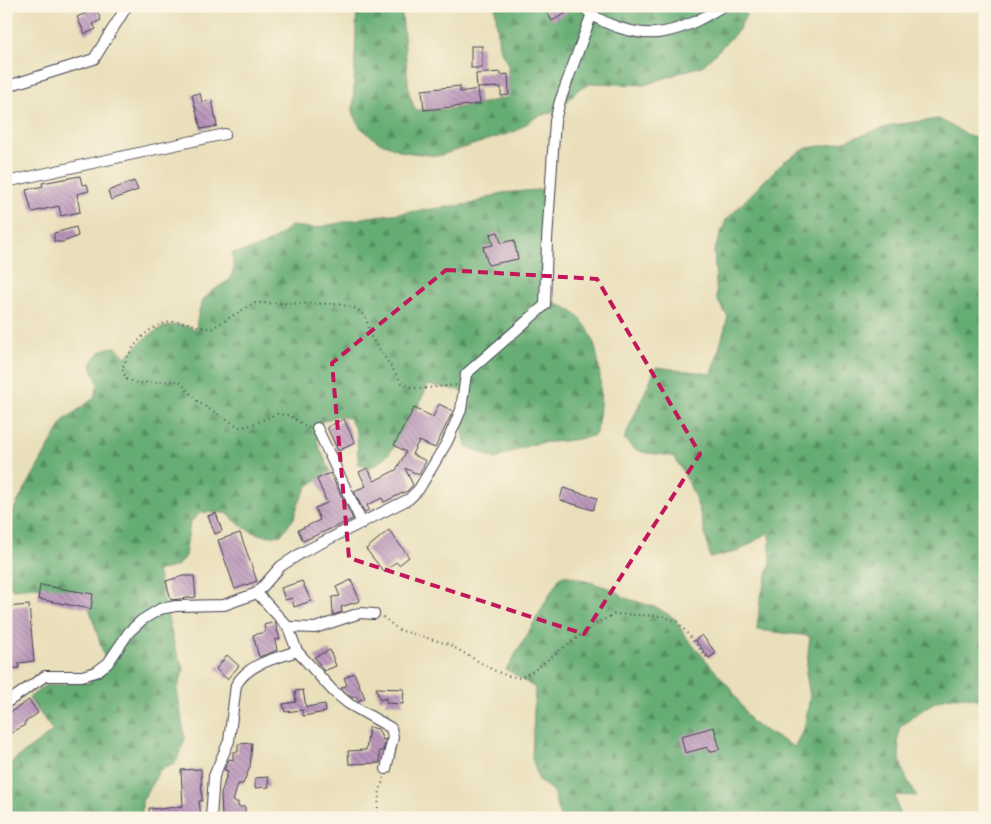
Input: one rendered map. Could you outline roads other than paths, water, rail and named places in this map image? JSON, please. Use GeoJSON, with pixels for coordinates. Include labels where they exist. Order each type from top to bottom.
{"type":"FeatureCollection","features":[{"type":"Feature","properties":{"kind":"street"},"geometry":{"type":"LineString","coordinates":[[6,89],[11,85],[94,59],[127,6]]}},
{"type":"Feature","properties":{"kind":"street"},"geometry":{"type":"LineString","coordinates":[[583,6],[592,16],[609,25],[634,31],[663,33],[695,23],[723,6]]}},
{"type":"Feature","properties":{"kind":"street"},"geometry":{"type":"LineString","coordinates":[[6,703],[45,676],[82,676],[96,672],[108,663],[129,632],[142,620],[160,610],[176,606],[224,605],[257,594],[282,566],[303,552],[409,499],[419,490],[447,442],[463,399],[463,386],[466,374],[545,305],[547,240],[555,121],[560,101],[592,16]]}},
{"type":"Feature","properties":{"kind":"street"},"geometry":{"type":"LineString","coordinates":[[6,182],[225,134]]}},
{"type":"Feature","properties":{"kind":"street"},"geometry":{"type":"LineString","coordinates":[[317,428],[362,523]]}},
{"type":"Feature","properties":{"kind":"street"},"geometry":{"type":"LineString","coordinates":[[257,594],[288,627],[297,652],[343,700],[391,728],[392,737],[386,770]]}},
{"type":"Feature","properties":{"kind":"street"},"geometry":{"type":"LineString","coordinates":[[288,627],[315,628],[360,613],[374,614]]}},
{"type":"Feature","properties":{"kind":"street"},"geometry":{"type":"LineString","coordinates":[[212,818],[214,776],[229,741],[236,685],[240,678],[257,664],[297,652]]}}]}
